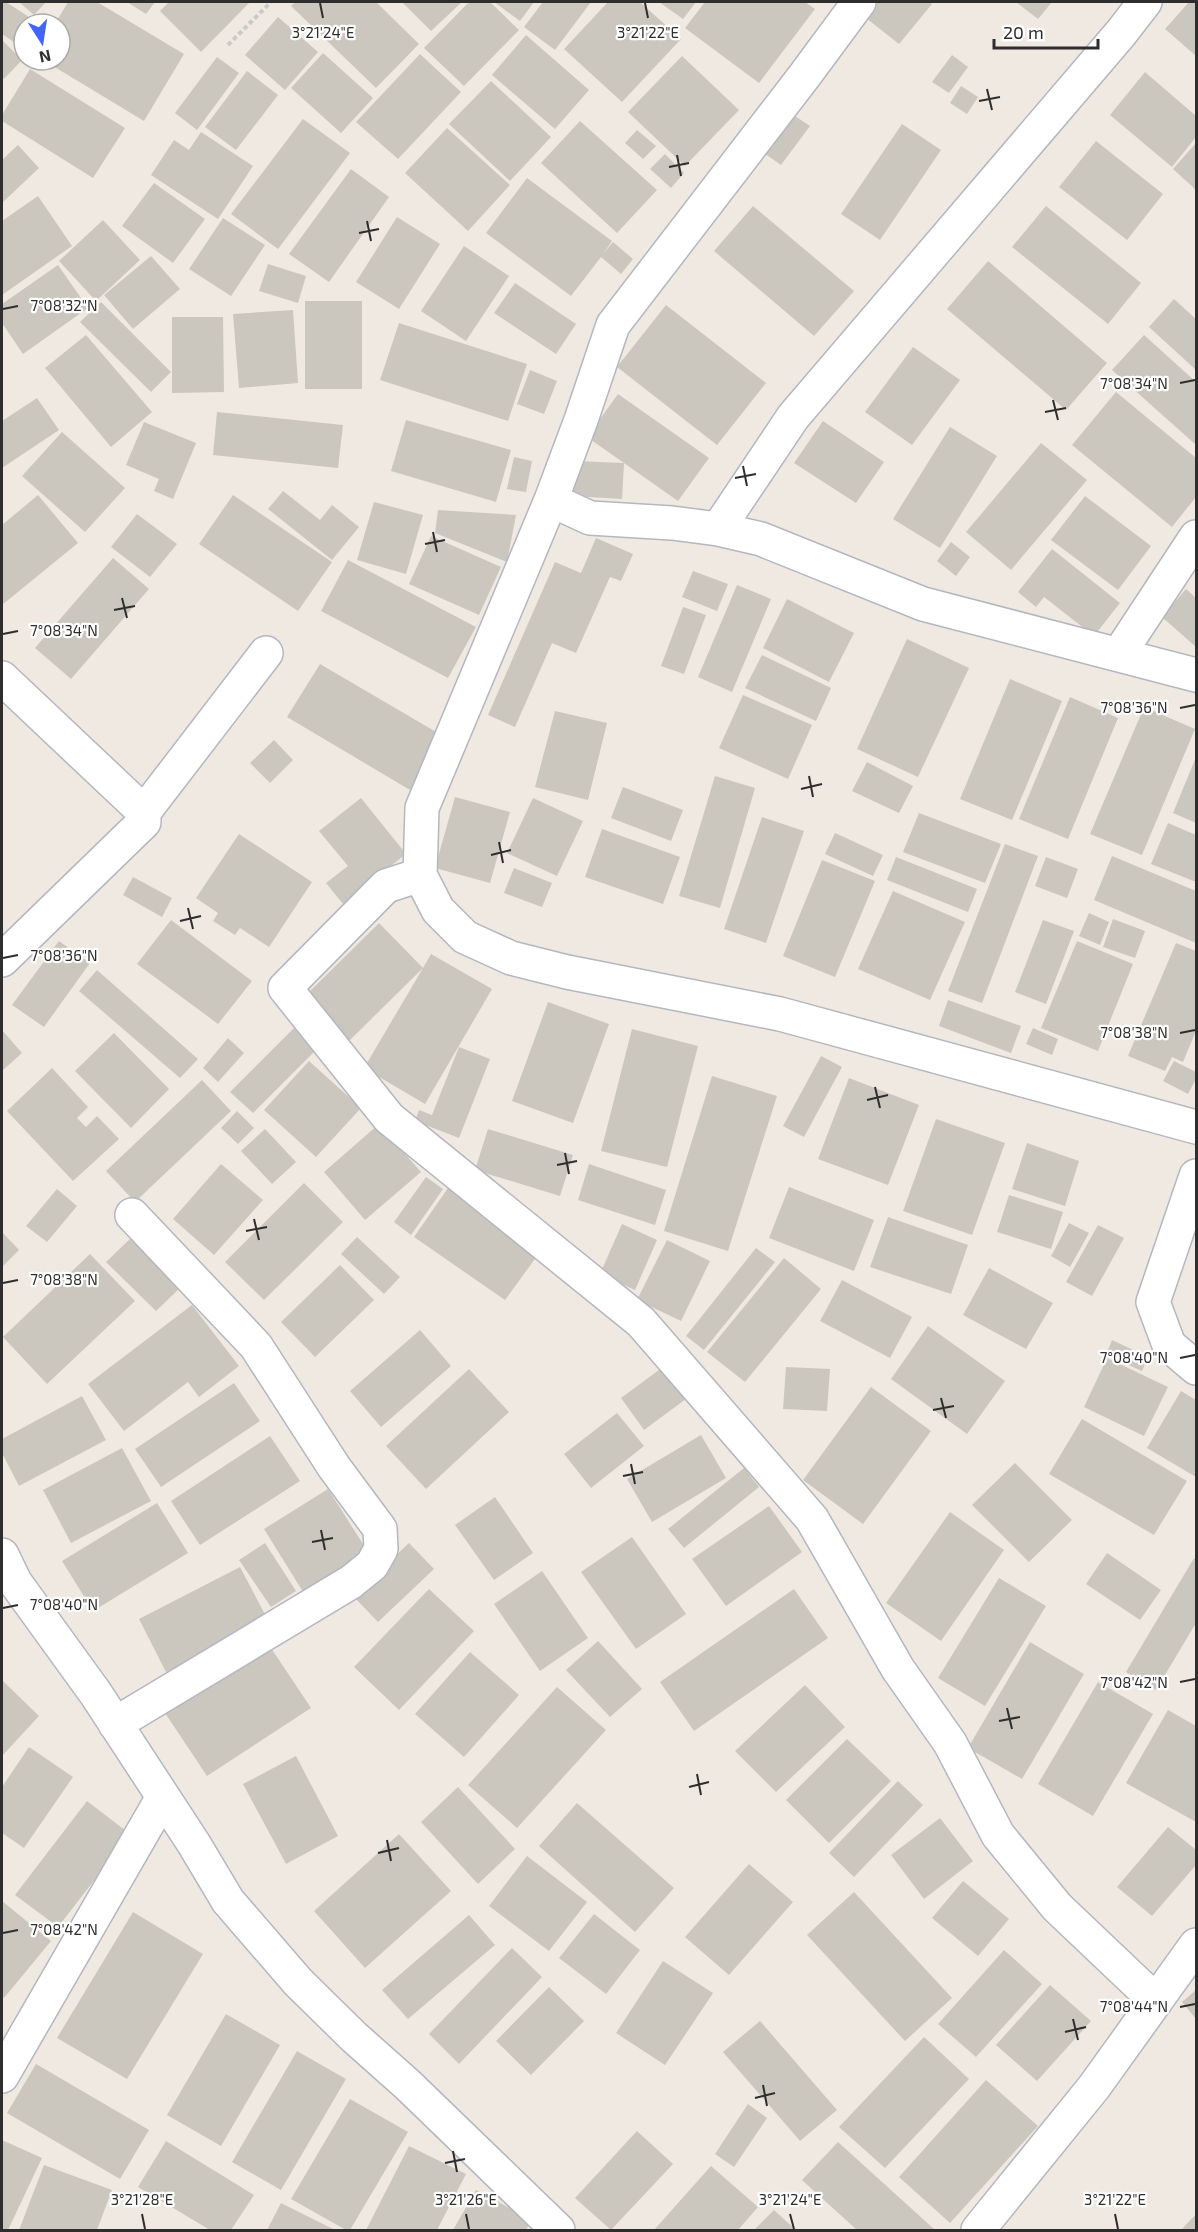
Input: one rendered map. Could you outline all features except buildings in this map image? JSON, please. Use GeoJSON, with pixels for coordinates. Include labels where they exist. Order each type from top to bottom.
{"type":"FeatureCollection","features":[{"type":"Feature","properties":{"kind":"street"},"geometry":{"type":"LineString","coordinates":[[859,2],[613,325],[551,500],[422,808],[420,875],[438,910],[465,936],[512,958],[567,972],[780,1014],[1197,1127]]}},
{"type":"Feature","properties":{"kind":"street"},"geometry":{"type":"LineString","coordinates":[[718,529],[793,417],[1145,2]]}},
{"type":"Feature","properties":{"kind":"street"},"geometry":{"type":"LineString","coordinates":[[551,500],[590,518],[672,523],[718,529],[761,539],[923,604],[1197,675]]}},
{"type":"Feature","properties":{"kind":"street"},"geometry":{"type":"LineString","coordinates":[[1119,654],[1197,537]]}},
{"type":"Feature","properties":{"kind":"street"},"geometry":{"type":"LineString","coordinates":[[2,960],[144,822],[144,812],[266,653]]}},
{"type":"Feature","properties":{"kind":"street"},"geometry":{"type":"LineString","coordinates":[[2,678],[144,812]]}},
{"type":"Feature","properties":{"kind":"street"},"geometry":{"type":"LineString","coordinates":[[420,875],[386,886],[285,988],[388,1118],[641,1322],[812,1519],[898,1669],[950,1743],[998,1834],[1057,1907],[1156,2001]]}},
{"type":"Feature","properties":{"kind":"street"},"geometry":{"type":"LineString","coordinates":[[386,886],[438,910]]}},
{"type":"Feature","properties":{"kind":"street"},"geometry":{"type":"LineString","coordinates":[[1197,1176],[1153,1302],[1169,1345],[1197,1368]]}},
{"type":"Feature","properties":{"kind":"street"},"geometry":{"type":"LineString","coordinates":[[115,1724],[351,1582],[372,1565],[381,1549],[380,1529],[334,1467],[256,1346],[132,1215]]}},
{"type":"Feature","properties":{"kind":"street"},"geometry":{"type":"LineString","coordinates":[[2,1555],[15,1582],[115,1724],[228,1901],[298,1982],[558,2230]]}},
{"type":"Feature","properties":{"kind":"street"},"geometry":{"type":"LineString","coordinates":[[2,2076],[12,2031],[163,1797]]}},
{"type":"Feature","properties":{"kind":"street"},"geometry":{"type":"LineString","coordinates":[[978,2230],[1094,2087],[1197,1945]]}},
{"type":"Feature","properties":{"kind":"path"},"geometry":{"type":"LineString","coordinates":[[228,45],[271,2]]}}]}
